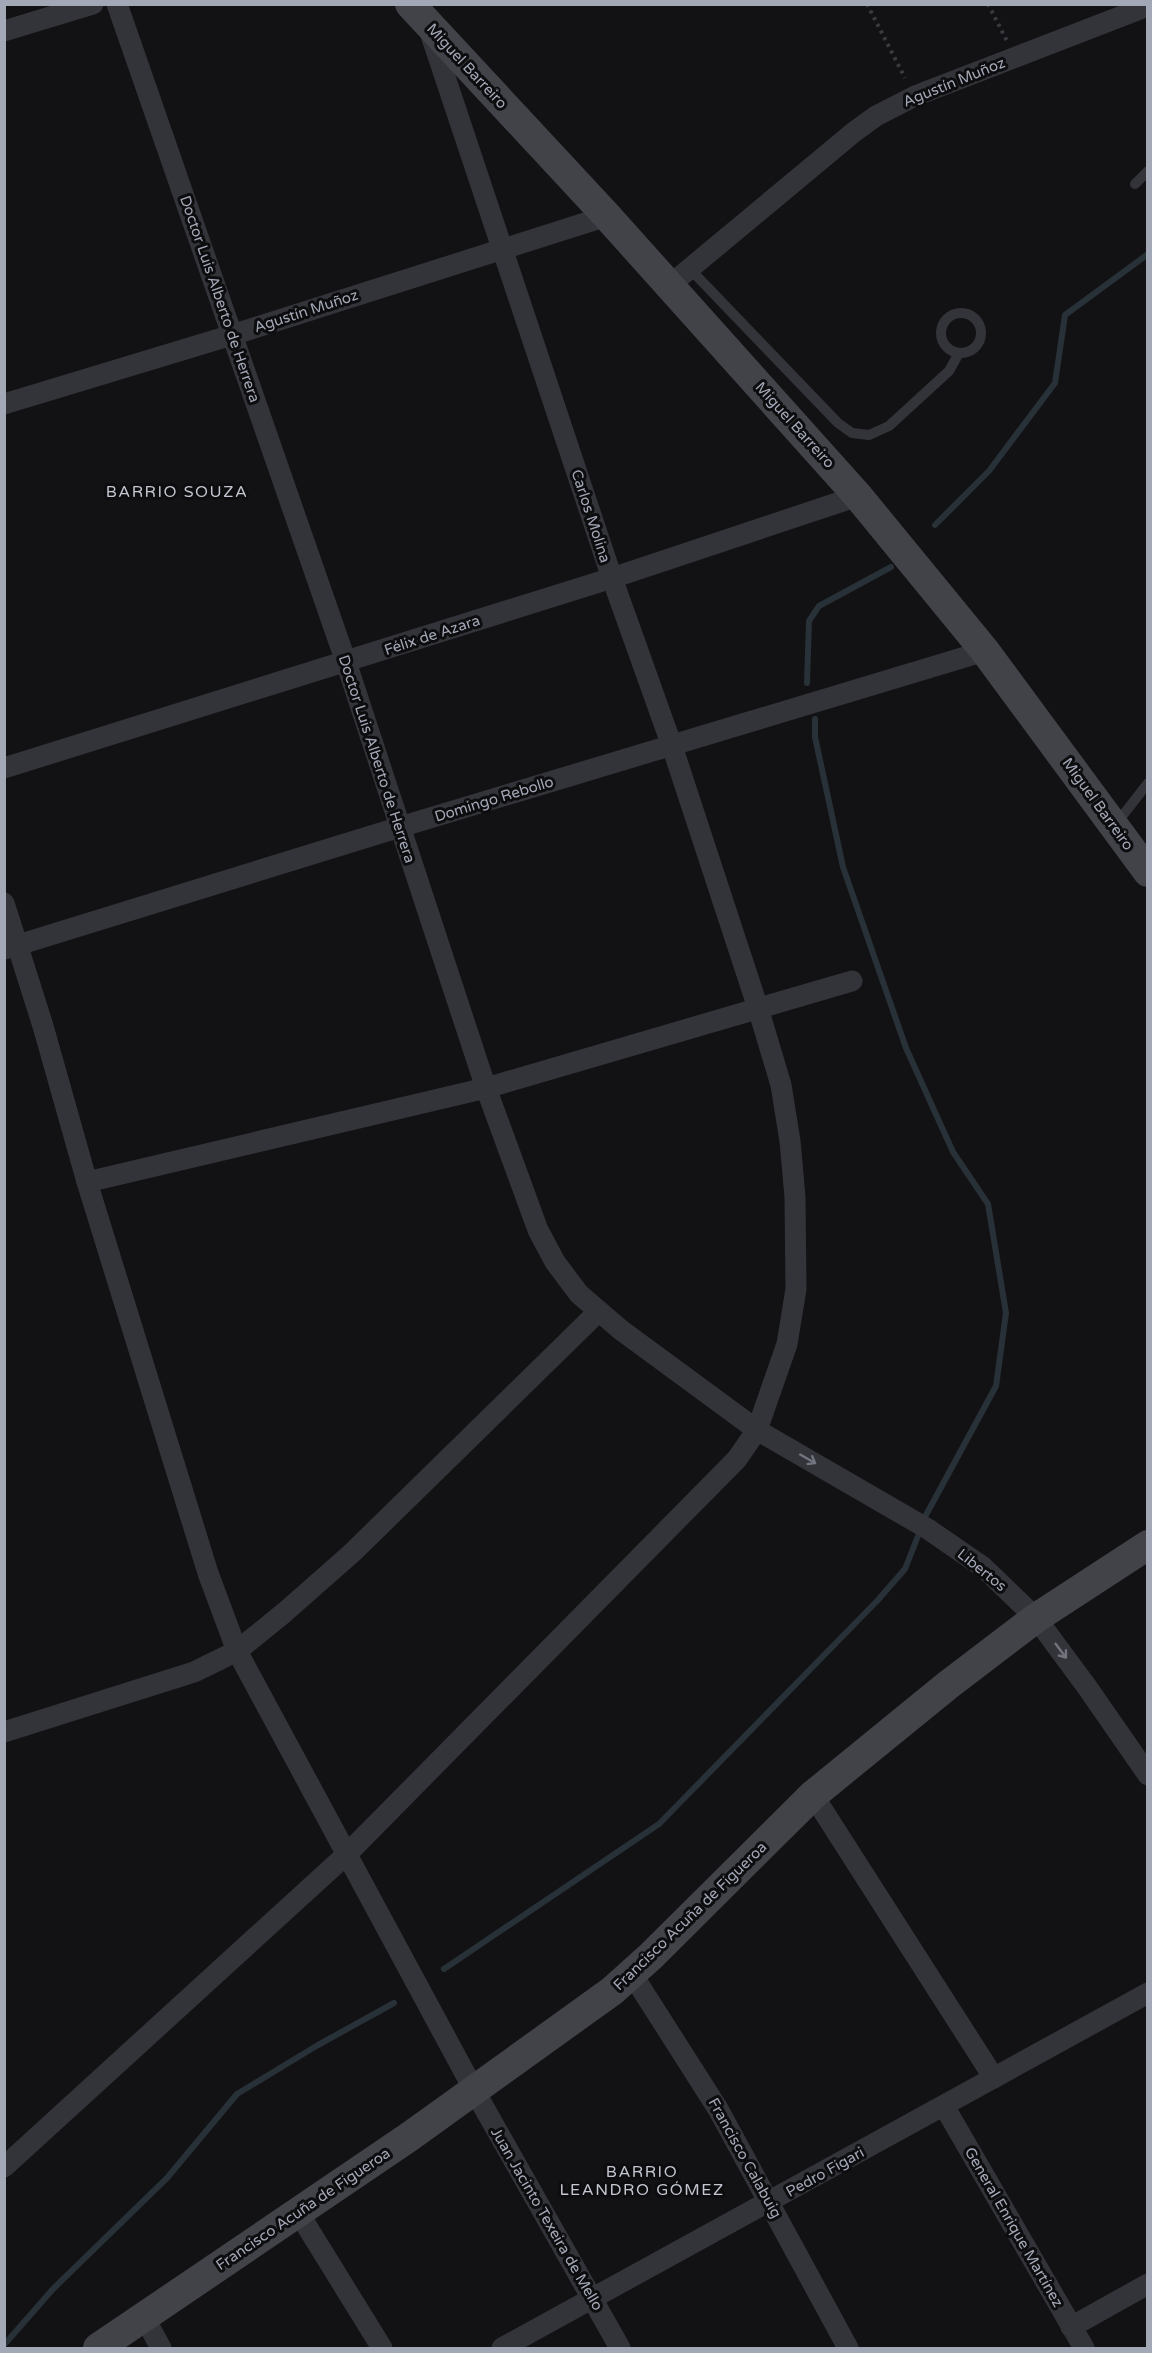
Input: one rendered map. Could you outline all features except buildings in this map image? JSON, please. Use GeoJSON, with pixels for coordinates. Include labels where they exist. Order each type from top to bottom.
{"type":"FeatureCollection","features":[{"type":"Feature","properties":{"kind":"street"},"geometry":{"type":"LineString","coordinates":[[4,31],[93,4]]}},
{"type":"Feature","properties":{"kind":"street","name":"Doctor Luis Alberto de Herrera"},"geometry":{"type":"LineString","coordinates":[[117,4],[346,662],[486,1088],[538,1230],[555,1262],[579,1294],[621,1330],[757,1430]]}},
{"type":"Feature","properties":{"kind":"street","name":"Agustín Muñoz"},"geometry":{"type":"LineString","coordinates":[[680,277],[854,132],[876,117],[915,96],[1148,6]]}},
{"type":"Feature","properties":{"kind":"street","name":"Miguel Barreiro"},"geometry":{"type":"LineString","coordinates":[[419,14],[608,216],[680,277],[985,651],[1148,872]]}},
{"type":"Feature","properties":{"kind":"street","name":"Carlos Molina"},"geometry":{"type":"LineString","coordinates":[[4,2167],[346,1854],[737,1459],[757,1430],[787,1344],[796,1289],[795,1197],[790,1141],[781,1085],[672,746],[612,578],[502,249],[419,14]]}},
{"type":"Feature","properties":{"kind":"street","name":"Agustín Muñoz"},"geometry":{"type":"LineString","coordinates":[[4,404],[232,335],[608,216]]}},
{"type":"Feature","properties":{"kind":"street","name":"Félix de Azara"},"geometry":{"type":"LineString","coordinates":[[4,768],[612,578],[858,496]]}},
{"type":"Feature","properties":{"kind":"street","name":"Domingo Rebollo"},"geometry":{"type":"LineString","coordinates":[[11,947],[985,651]]}},
{"type":"Feature","properties":{"kind":"street","name":"Juan Jacinto Texeira de Mello"},"geometry":{"type":"LineString","coordinates":[[4,903],[11,947],[43,1026],[87,1182],[208,1573],[237,1651],[474,2090],[620,2349]]}},
{"type":"Feature","properties":{"kind":"street"},"geometry":{"type":"LineString","coordinates":[[87,1182],[486,1088],[852,981]]}},
{"type":"Feature","properties":{"kind":"street"},"geometry":{"type":"LineString","coordinates":[[4,1732],[194,1672],[237,1651],[353,1552],[599,1311]]}},
{"type":"Feature","properties":{"kind":"street","name":"Libertos"},"geometry":{"type":"LineString","coordinates":[[757,1430],[928,1529],[983,1566],[1036,1618],[1148,1775]]}},
{"type":"Feature","properties":{"kind":"street","name":"Francisco Acuña de Figueroa"},"geometry":{"type":"LineString","coordinates":[[98,2349],[474,2090],[612,1991],[813,1795],[948,1685],[1036,1618],[1148,1545]]}},
{"type":"Feature","properties":{"kind":"street"},"geometry":{"type":"LineString","coordinates":[[813,1795],[994,2078]]}},
{"type":"Feature","properties":{"kind":"street","name":"Francisco Calabuig"},"geometry":{"type":"LineString","coordinates":[[632,1974],[718,2109],[848,2349]]}},
{"type":"Feature","properties":{"kind":"street","name":"Pedro Figari"},"geometry":{"type":"LineString","coordinates":[[502,2349],[1148,1993]]}},
{"type":"Feature","properties":{"kind":"street","name":"General Enrique Martínez"},"geometry":{"type":"LineString","coordinates":[[944,2106],[1084,2349]]}},
{"type":"Feature","properties":{"kind":"street"},"geometry":{"type":"LineString","coordinates":[[298,2212],[382,2349]]}},
{"type":"Feature","properties":{"kind":"street"},"geometry":{"type":"LineString","coordinates":[[1071,2326],[1148,2284]]}},
{"type":"Feature","properties":{"kind":"street"},"geometry":{"type":"LineString","coordinates":[[144,2317],[161,2349]]}},
{"type":"Feature","properties":{"kind":"lane"},"geometry":{"type":"LineString","coordinates":[[1135,184],[1148,171]]}},
{"type":"Feature","properties":{"kind":"lane"},"geometry":{"type":"LineString","coordinates":[[680,277],[838,423],[852,433],[869,435],[889,426],[949,371],[959,353]]}},
{"type":"Feature","properties":{"kind":"lane"},"geometry":{"type":"LineString","coordinates":[[1114,826],[1148,783]]}},
{"type":"Feature","properties":{"kind":"path"},"geometry":{"type":"LineString","coordinates":[[867,4],[915,96]]}},
{"type":"Feature","properties":{"kind":"path"},"geometry":{"type":"LineString","coordinates":[[988,4],[1015,57]]}},
{"type":"Feature","properties":{"kind":"waterway"},"geometry":{"type":"LineString","coordinates":[[935,525],[989,471],[1055,383],[1065,315],[1148,254]]}},
{"type":"Feature","properties":{"kind":"waterway"},"geometry":{"type":"LineString","coordinates":[[807,683],[809,621],[819,606],[891,567]]}},
{"type":"Feature","properties":{"kind":"waterway"},"geometry":{"type":"LineString","coordinates":[[815,719],[815,737],[843,867],[906,1048],[953,1152],[988,1204],[1006,1313],[996,1386],[926,1515]]}},
{"type":"Feature","properties":{"kind":"waterway"},"geometry":{"type":"LineString","coordinates":[[444,1969],[659,1824],[877,1601],[905,1569],[918,1536]]}},
{"type":"Feature","properties":{"kind":"waterway"},"geometry":{"type":"LineString","coordinates":[[4,2345],[53,2289],[167,2178],[237,2094],[394,2003]]}},
{"type":"Feature","properties":{"kind":"district","name":"BARRIO SOUZA"},"geometry":{"type":"Point","coordinates":[177,491]}},
{"type":"Feature","properties":{"kind":"district","name":"BARRIO LEANDRO GÓMEZ"},"geometry":{"type":"Point","coordinates":[642,2180]}}]}
